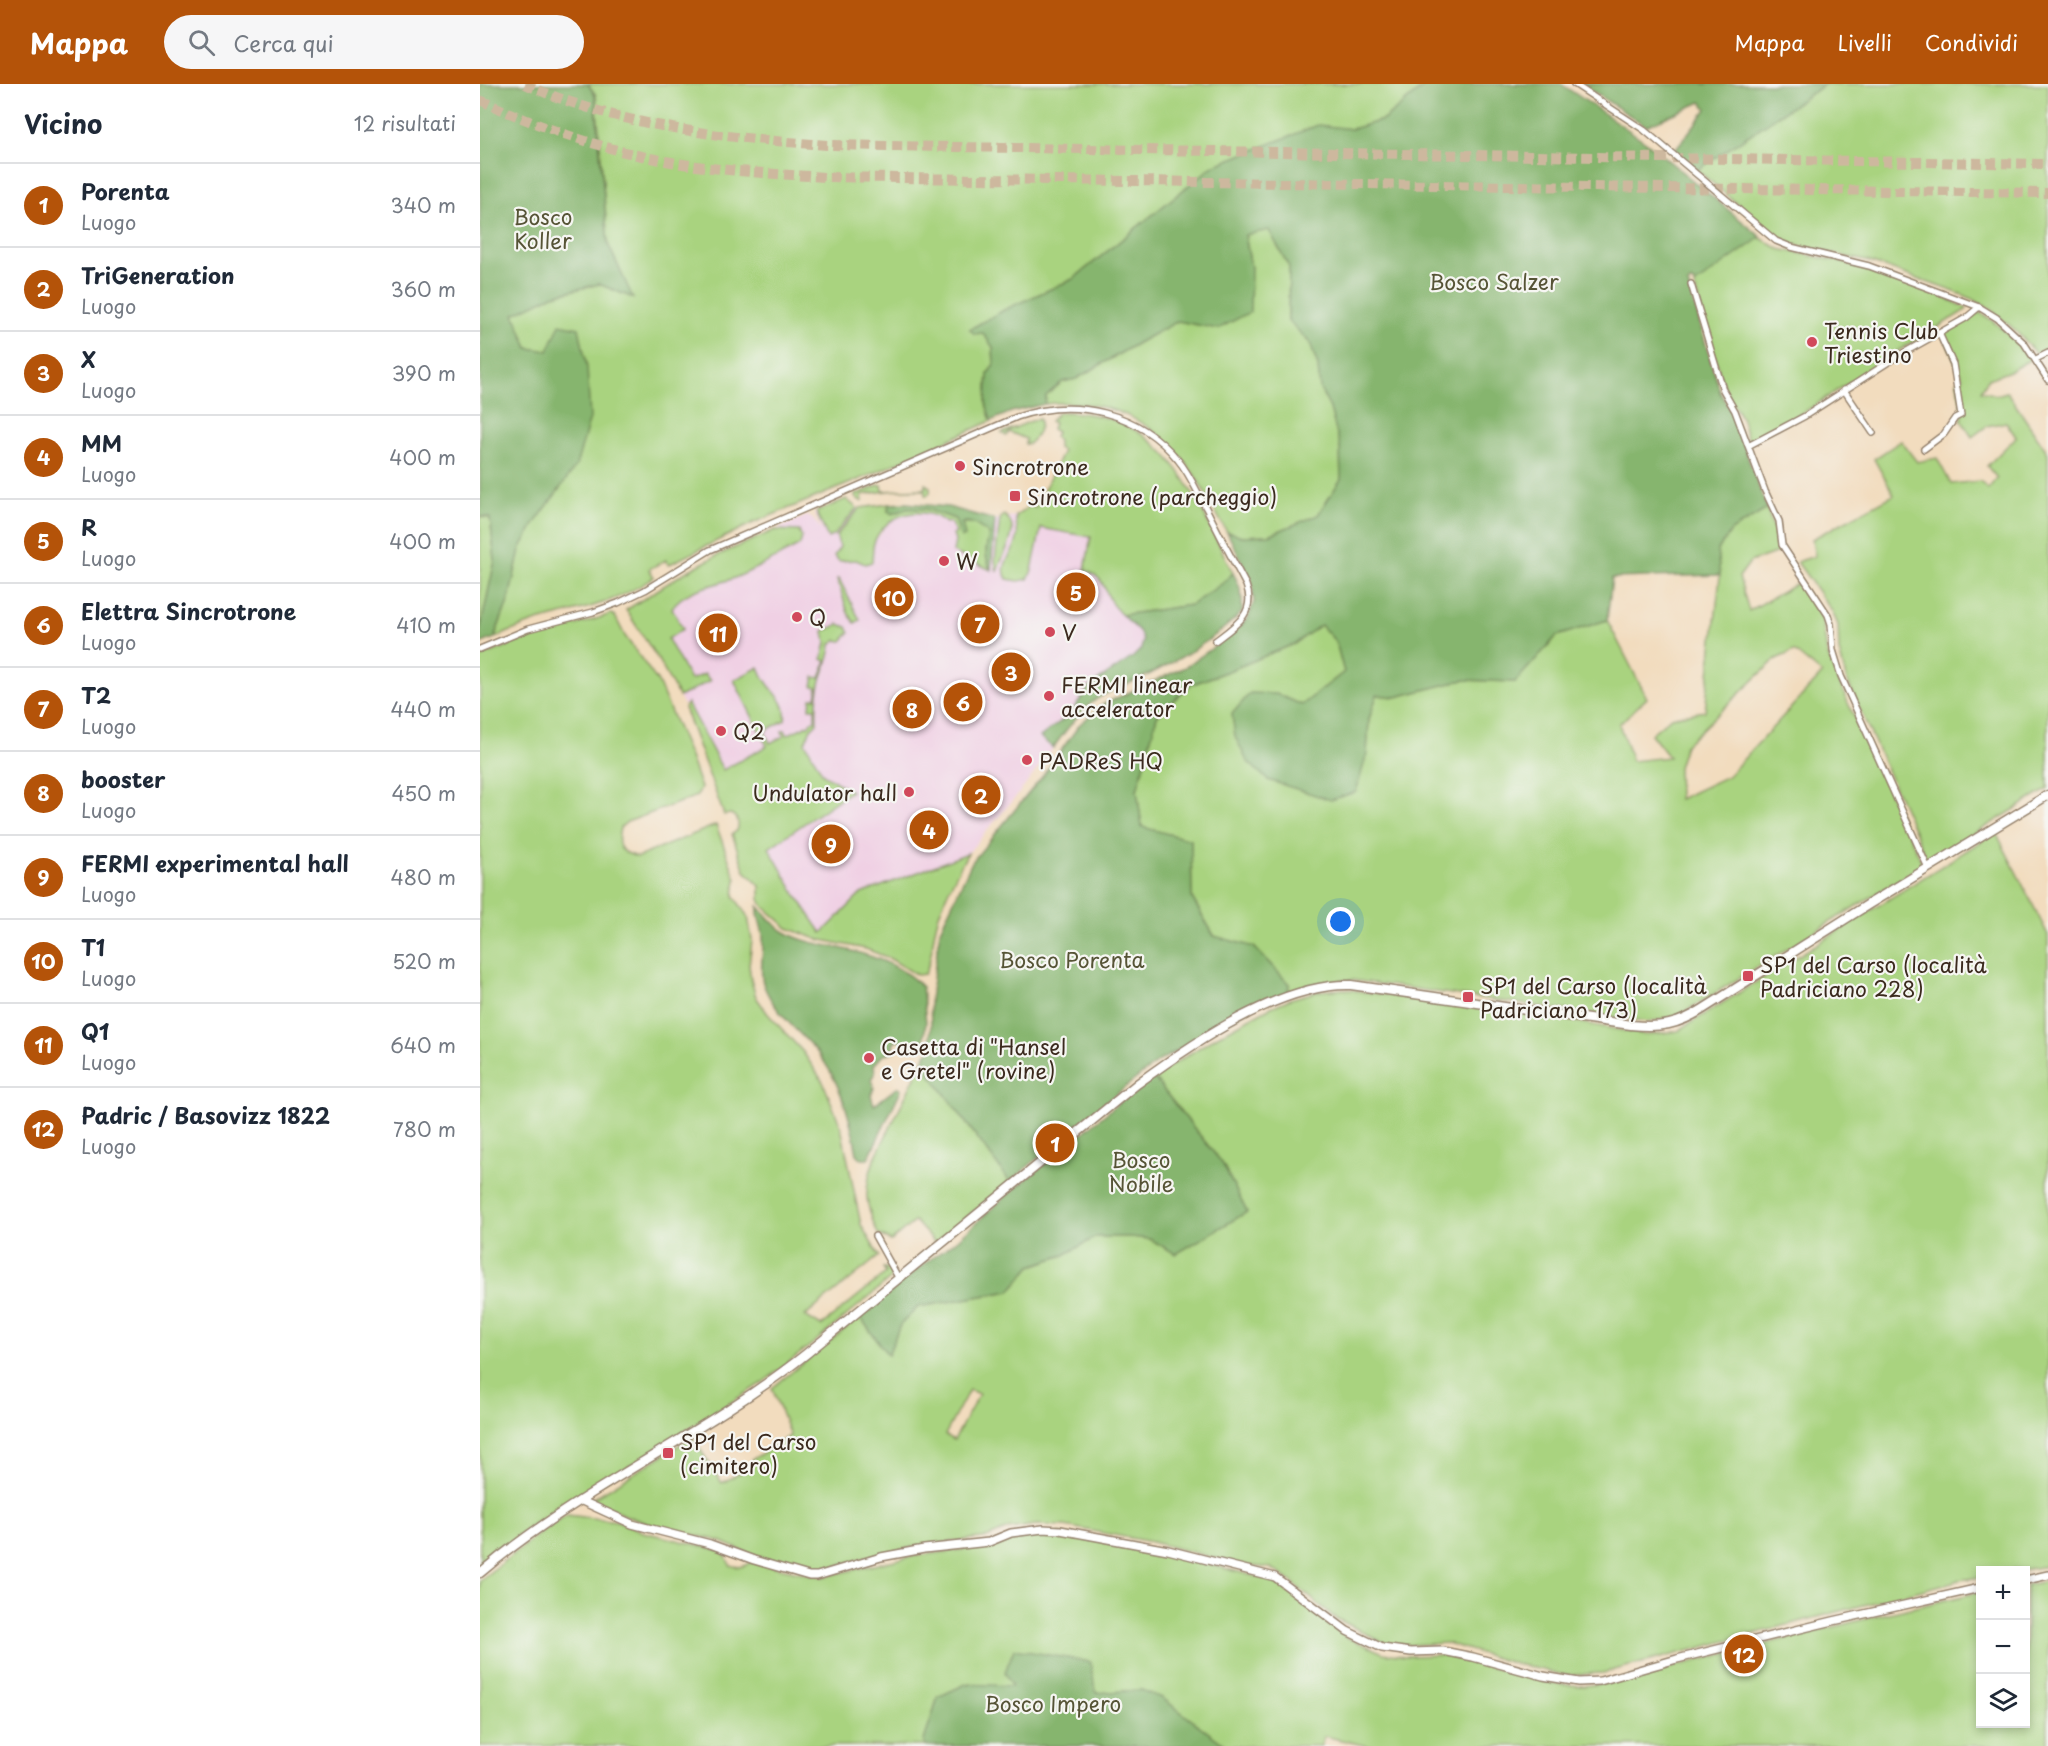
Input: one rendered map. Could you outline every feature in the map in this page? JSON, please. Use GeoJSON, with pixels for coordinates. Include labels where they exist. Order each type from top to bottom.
{"type":"FeatureCollection","features":[{"type":"Feature","properties":{"kind":"main road"},"geometry":{"type":"LineString","coordinates":[[480,1574],[538,1528],[751,1396],[899,1279],[1137,1084],[1216,1032],[1293,993],[1327,985],[1351,985],[1631,1025],[1651,1027],[1675,1024],[1703,1010],[2048,795]]}},
{"type":"Feature","properties":{"kind":"street"},"geometry":{"type":"LineString","coordinates":[[1574,84],[1644,130],[1776,241],[1791,247],[1869,266],[1978,308],[1997,318],[2011,331],[2036,359],[2048,380]]}},
{"type":"Feature","properties":{"kind":"street"},"geometry":{"type":"LineString","coordinates":[[1691,285],[1723,390],[1735,411],[1765,491],[1779,521],[1782,545],[1828,615],[1833,650],[1841,676],[1928,868]]}},
{"type":"Feature","properties":{"kind":"street"},"geometry":{"type":"LineString","coordinates":[[1749,446],[1805,416],[1898,356],[1966,318],[1978,308]]}},
{"type":"Feature","properties":{"kind":"street"},"geometry":{"type":"LineString","coordinates":[[1924,449],[1944,434],[1955,418],[1961,415],[1953,364],[1939,333]]}},
{"type":"Feature","properties":{"kind":"street"},"geometry":{"type":"LineString","coordinates":[[2036,359],[2048,353]]}},
{"type":"Feature","properties":{"kind":"street"},"geometry":{"type":"LineString","coordinates":[[1844,390],[1873,433]]}},
{"type":"Feature","properties":{"kind":"street"},"geometry":{"type":"LineString","coordinates":[[480,649],[528,629],[584,615],[618,603],[645,590],[710,550],[1017,417],[1058,408],[1086,408],[1128,421],[1155,437],[1186,470],[1246,585],[1249,595],[1244,617],[1215,641]]}},
{"type":"Feature","properties":{"kind":"street"},"geometry":{"type":"LineString","coordinates":[[875,1236],[899,1279]]}},
{"type":"Feature","properties":{"kind":"street"},"geometry":{"type":"LineString","coordinates":[[582,1501],[632,1524],[710,1544],[809,1576],[881,1557],[924,1549],[989,1542],[1011,1533],[1043,1529],[1066,1531],[1168,1550],[1275,1577],[1347,1631],[1382,1648],[1412,1652],[1443,1651],[1473,1656],[1543,1676],[1579,1682],[1600,1681],[1677,1659],[1976,1589]]}},
{"type":"Feature","properties":{"kind":"street"},"geometry":{"type":"LineString","coordinates":[[2030,1579],[2048,1575]]}},
{"type":"Feature","properties":{"kind":"shaded area"},"geometry":{"type":"Polygon","coordinates":[[[857,508],[860,508],[836,536],[856,560],[862,562],[873,559],[873,544],[887,524],[907,514],[921,513],[937,516],[946,523],[950,521],[956,533],[953,552],[991,569],[995,520],[1000,519],[995,560],[998,570],[1011,541],[1011,523],[1008,517],[1016,516],[1018,534],[1017,542],[1009,555],[1032,570],[1041,528],[1091,537],[1085,570],[1099,577],[1113,604],[1139,631],[1143,641],[1141,649],[1134,657],[1090,686],[1069,715],[1041,737],[1053,748],[1024,787],[968,853],[861,894],[822,934],[769,848],[850,791],[823,774],[805,742],[811,729],[723,770],[687,704],[684,705],[679,697],[709,681],[690,681],[667,638],[683,629],[672,608],[678,600],[701,588],[739,576],[788,530],[775,530],[809,515],[808,517],[812,518],[822,530],[814,513],[816,512],[829,538],[857,508]]]}},
{"type":"Feature","properties":{"kind":"green space","name":"Bosco Koller"},"geometry":{"type":"Polygon","coordinates":[[[480,84],[588,84],[595,95],[608,244],[633,298],[599,284],[553,295],[514,314],[528,348],[548,351],[560,324],[579,328],[587,367],[590,418],[576,466],[535,523],[520,549],[509,599],[495,635],[497,637],[480,644],[480,631],[495,560],[490,518],[480,516],[480,84]]]}},
{"type":"Feature","properties":{"kind":"green space"},"geometry":{"type":"Polygon","coordinates":[[[588,84],[1384,84],[1396,86],[1399,84],[1427,84],[1383,120],[1352,129],[1318,126],[1213,166],[1073,279],[1006,309],[970,329],[983,333],[993,347],[994,364],[988,374],[986,403],[991,421],[870,475],[753,523],[668,565],[666,560],[649,569],[654,577],[627,593],[535,622],[497,637],[495,636],[509,599],[520,549],[535,523],[548,351],[528,348],[513,314],[553,295],[599,284],[632,297],[608,244],[596,95],[588,84]]]}},
{"type":"Feature","properties":{"kind":"green space","name":"Bosco Salzer"},"geometry":{"type":"Polygon","coordinates":[[[1427,84],[1561,84],[1646,142],[1761,237],[1694,285],[1692,281],[1688,284],[1720,392],[1732,414],[1767,509],[1731,531],[1717,551],[1720,575],[1612,578],[1607,620],[1557,636],[1515,682],[1463,680],[1396,697],[1377,695],[1369,719],[1367,753],[1356,792],[1331,800],[1268,780],[1247,761],[1235,736],[1232,714],[1250,693],[1276,694],[1302,705],[1344,672],[1336,642],[1321,625],[1294,644],[1190,685],[1157,716],[1137,790],[1142,827],[1191,840],[1192,898],[1214,936],[1254,947],[1289,984],[1288,992],[1267,1000],[1159,1061],[1070,1130],[1010,1182],[922,1063],[932,1043],[930,1041],[930,1000],[940,930],[972,862],[1042,777],[1080,724],[1104,704],[1185,667],[1234,633],[1248,618],[1254,602],[1252,582],[1227,532],[1242,536],[1269,535],[1318,515],[1341,479],[1340,445],[1330,408],[1320,389],[1318,366],[1310,343],[1288,320],[1289,267],[1269,230],[1245,235],[1251,268],[1250,312],[1218,329],[1178,321],[1076,379],[1062,382],[1046,396],[1045,404],[1011,412],[991,421],[986,403],[988,374],[994,364],[993,347],[983,333],[974,334],[970,329],[1006,309],[1073,279],[1213,166],[1318,125],[1352,129],[1383,120],[1427,84]]]}},
{"type":"Feature","properties":{"kind":"green space"},"geometry":{"type":"Polygon","coordinates":[[[1581,84],[1825,84],[1697,170],[1674,151],[1707,109],[1701,102],[1646,126],[1581,84]]]}},
{"type":"Feature","properties":{"kind":"green space"},"geometry":{"type":"Polygon","coordinates":[[[1825,84],[2048,84],[2048,349],[2037,355],[2015,330],[1989,308],[1966,296],[1870,262],[1791,244],[1775,235],[1697,170],[1825,84]]]}},
{"type":"Feature","properties":{"kind":"green space"},"geometry":{"type":"Polygon","coordinates":[[[1269,230],[1289,267],[1288,320],[1310,343],[1318,366],[1320,389],[1330,408],[1340,445],[1341,480],[1318,515],[1269,535],[1242,536],[1227,532],[1181,457],[1149,428],[1111,409],[1068,403],[1045,404],[1046,396],[1062,382],[1076,379],[1178,321],[1218,329],[1251,268],[1245,234],[1269,230]]]}},
{"type":"Feature","properties":{"kind":"green space","name":"Tennis Club Triestino"},"geometry":{"type":"Polygon","coordinates":[[[1759,237],[1779,249],[1841,262],[1880,274],[1939,295],[1967,308],[1803,413],[1748,440],[1741,417],[1725,391],[1694,285],[1759,237]]]}},
{"type":"Feature","properties":{"kind":"green space"},"geometry":{"type":"Polygon","coordinates":[[[1979,312],[2007,333],[2031,359],[2010,371],[1988,379],[1981,391],[1997,395],[2007,392],[2048,453],[2048,789],[1928,862],[1846,678],[1839,651],[1838,625],[1832,611],[1797,562],[1815,556],[1812,539],[1894,495],[1874,459],[1901,441],[1917,462],[1937,458],[1951,484],[1980,481],[1988,489],[1997,478],[1987,466],[2016,437],[2006,422],[1987,426],[1972,437],[1961,420],[1963,415],[1957,382],[1963,379],[1943,334],[1979,312]]]}},
{"type":"Feature","properties":{"kind":"green space"},"geometry":{"type":"Polygon","coordinates":[[[1058,413],[1100,416],[1129,427],[1153,443],[1173,464],[1190,488],[1233,573],[1223,583],[1191,605],[1122,615],[1112,604],[1100,580],[1085,570],[1091,537],[1041,528],[1028,579],[1019,581],[1007,579],[1004,568],[1016,544],[1016,516],[1030,506],[1035,508],[1063,451],[1058,448],[1058,441],[1054,436],[1057,432],[1052,429],[1054,423],[1050,421],[1058,413]]]}},
{"type":"Feature","properties":{"kind":"green space"},"geometry":{"type":"Polygon","coordinates":[[[1039,418],[1038,432],[1028,444],[1025,444],[1026,439],[1009,432],[1006,436],[1002,433],[1039,418]]]}},
{"type":"Feature","properties":{"kind":"green space"},"geometry":{"type":"Polygon","coordinates":[[[925,484],[930,487],[930,493],[925,496],[925,490],[907,490],[925,489],[925,484]]]}},
{"type":"Feature","properties":{"kind":"green space"},"geometry":{"type":"Polygon","coordinates":[[[879,485],[882,485],[883,491],[896,490],[862,495],[863,501],[855,497],[879,485]]]}},
{"type":"Feature","properties":{"kind":"green space"},"geometry":{"type":"Polygon","coordinates":[[[846,499],[857,508],[834,535],[828,538],[816,512],[846,499]]]}},
{"type":"Feature","properties":{"kind":"green space"},"geometry":{"type":"Polygon","coordinates":[[[906,503],[948,507],[995,520],[991,570],[986,552],[989,534],[976,525],[966,522],[962,523],[965,536],[961,538],[955,519],[926,509],[907,509],[892,514],[888,511],[889,504],[906,503]]]}},
{"type":"Feature","properties":{"kind":"green space"},"geometry":{"type":"Polygon","coordinates":[[[889,504],[888,511],[926,509],[955,519],[960,530],[961,523],[973,523],[990,534],[986,552],[991,570],[953,552],[955,541],[953,535],[956,533],[950,522],[946,523],[937,517],[916,513],[895,519],[886,525],[874,543],[872,562],[865,564],[856,560],[839,561],[834,556],[840,547],[836,536],[860,508],[889,504]]]}},
{"type":"Feature","properties":{"kind":"green space"},"geometry":{"type":"Polygon","coordinates":[[[1767,509],[1781,551],[1750,562],[1739,577],[1749,611],[1798,583],[1822,617],[1827,653],[1923,865],[1678,1016],[1649,1022],[1352,980],[1319,983],[1288,992],[1289,984],[1254,947],[1215,937],[1192,898],[1191,840],[1142,827],[1137,790],[1157,716],[1190,685],[1294,644],[1321,625],[1336,642],[1344,672],[1302,705],[1276,694],[1367,753],[1369,719],[1377,695],[1396,697],[1463,680],[1515,682],[1557,636],[1607,620],[1647,698],[1619,724],[1632,761],[1669,757],[1651,734],[1671,717],[1705,711],[1720,576],[1717,551],[1731,531],[1767,509]],[[1794,651],[1776,659],[1685,745],[1678,767],[1679,799],[1728,776],[1822,674],[1794,651]]]}},
{"type":"Feature","properties":{"kind":"green space"},"geometry":{"type":"Polygon","coordinates":[[[1004,515],[1010,521],[1012,535],[997,572],[995,560],[1000,519],[1004,515]]]}},
{"type":"Feature","properties":{"kind":"green space"},"geometry":{"type":"Polygon","coordinates":[[[480,517],[490,518],[495,560],[480,631],[480,517]]]}},
{"type":"Feature","properties":{"kind":"green space"},"geometry":{"type":"Polygon","coordinates":[[[775,530],[799,531],[802,537],[800,545],[729,580],[693,591],[672,608],[683,629],[668,639],[690,680],[705,674],[710,681],[679,697],[626,610],[684,573],[775,530]]]}},
{"type":"Feature","properties":{"kind":"green space"},"geometry":{"type":"Polygon","coordinates":[[[1233,573],[1240,588],[1242,612],[1212,638],[1146,676],[1095,700],[1074,720],[1053,748],[1040,737],[1069,715],[1090,686],[1141,649],[1143,641],[1139,631],[1122,615],[1191,605],[1223,583],[1233,573]]]}},
{"type":"Feature","properties":{"kind":"green space"},"geometry":{"type":"Polygon","coordinates":[[[837,579],[860,620],[855,623],[848,613],[837,579]]]}},
{"type":"Feature","properties":{"kind":"green space"},"geometry":{"type":"Polygon","coordinates":[[[611,614],[615,616],[625,636],[658,682],[701,788],[697,796],[627,822],[620,828],[618,840],[620,848],[638,857],[716,825],[736,879],[734,896],[748,917],[752,940],[749,965],[756,997],[768,1014],[803,1052],[823,1082],[841,1127],[861,1225],[879,1256],[805,1316],[821,1326],[886,1273],[883,1268],[891,1272],[891,1278],[762,1383],[535,1523],[480,1566],[480,657],[533,636],[611,614]]]}},
{"type":"Feature","properties":{"kind":"green space"},"geometry":{"type":"Polygon","coordinates":[[[839,624],[847,627],[850,632],[842,641],[836,640],[831,644],[819,691],[817,723],[811,729],[805,742],[823,774],[851,791],[769,848],[796,895],[822,933],[861,894],[968,853],[941,909],[925,974],[917,975],[889,958],[866,949],[817,939],[788,928],[764,907],[760,900],[760,886],[745,871],[732,834],[737,830],[738,821],[731,814],[724,815],[684,708],[687,703],[723,770],[767,746],[734,680],[759,667],[780,699],[784,708],[785,720],[763,732],[770,743],[784,736],[782,731],[785,730],[787,735],[810,724],[815,721],[815,708],[810,708],[811,698],[816,698],[818,687],[812,686],[814,677],[820,678],[826,661],[822,659],[826,643],[824,631],[839,624]]]}},
{"type":"Feature","properties":{"kind":"green space"},"geometry":{"type":"Polygon","coordinates":[[[1996,832],[2048,935],[2048,1566],[2030,1569],[2030,1566],[1976,1566],[1976,1578],[1603,1673],[1564,1675],[1512,1663],[1447,1643],[1409,1645],[1384,1643],[1334,1617],[1271,1568],[1243,1565],[1152,1542],[1065,1526],[1036,1525],[1008,1529],[989,1537],[918,1546],[814,1572],[807,1567],[757,1557],[720,1541],[652,1525],[622,1514],[592,1499],[692,1437],[722,1483],[747,1469],[753,1459],[790,1436],[772,1388],[860,1317],[888,1355],[900,1325],[918,1307],[1010,1291],[1031,1266],[1064,1255],[1096,1237],[1150,1239],[1176,1254],[1247,1212],[1222,1163],[1153,1077],[1216,1037],[1269,1008],[1319,991],[1344,989],[1561,1019],[1646,1035],[1678,1031],[1996,832]],[[969,1390],[945,1435],[954,1440],[979,1394],[969,1390]]]}},
{"type":"Feature","properties":{"kind":"green space"},"geometry":{"type":"Polygon","coordinates":[[[758,906],[777,927],[792,936],[878,959],[898,968],[922,987],[926,1022],[923,1048],[897,1040],[893,1044],[894,1051],[882,1056],[874,1065],[875,1073],[871,1079],[874,1088],[871,1095],[874,1105],[898,1087],[901,1090],[868,1159],[862,1159],[857,1154],[843,1100],[825,1063],[779,1012],[767,993],[762,977],[763,938],[758,906]]]}},
{"type":"Feature","properties":{"kind":"green space"},"geometry":{"type":"Polygon","coordinates":[[[922,1063],[1010,1182],[935,1243],[915,1221],[891,1241],[878,1234],[874,1224],[868,1206],[868,1181],[874,1160],[922,1063]]]}},
{"type":"Feature","properties":{"kind":"green space","name":"Bosco Nobile"},"geometry":{"type":"Polygon","coordinates":[[[1153,1077],[1222,1163],[1247,1212],[1176,1254],[1150,1239],[1096,1237],[1064,1255],[1031,1266],[1010,1291],[918,1307],[900,1325],[888,1355],[860,1317],[957,1240],[1005,1197],[1153,1077]]]}},
{"type":"Feature","properties":{"kind":"green space"},"geometry":{"type":"Polygon","coordinates":[[[567,1515],[618,1521],[643,1532],[723,1551],[730,1565],[733,1566],[746,1565],[751,1562],[823,1577],[908,1557],[974,1548],[1024,1536],[1061,1534],[1157,1551],[1274,1581],[1346,1637],[1383,1653],[1405,1656],[1443,1655],[1555,1684],[1583,1686],[1608,1683],[1976,1593],[1976,1728],[2030,1728],[2030,1584],[2048,1581],[2048,1746],[1367,1746],[1324,1736],[1321,1746],[1226,1746],[1162,1698],[1141,1690],[1096,1693],[966,1684],[938,1697],[924,1741],[925,1746],[480,1746],[480,1580],[549,1526],[567,1515]]]}},
{"type":"Feature","properties":{"kind":"green space","name":"Bosco Impero"},"geometry":{"type":"Polygon","coordinates":[[[1014,1649],[1090,1662],[1096,1693],[1141,1690],[1162,1698],[1226,1746],[925,1746],[924,1741],[938,1697],[966,1684],[1012,1686],[1005,1672],[1014,1649]]]}},
{"type":"Feature","properties":{"kind":"tunnel"},"geometry":{"type":"LineString","coordinates":[[525,84],[598,111],[673,128],[750,139],[827,145],[2048,164]]}},
{"type":"Feature","properties":{"kind":"tunnel"},"geometry":{"type":"LineString","coordinates":[[480,100],[573,137],[646,157],[709,168],[806,176],[2048,193]]}},
{"type":"Feature","properties":{"kind":"place","name":"Tennis Club Triestino"},"geometry":{"type":"Point","coordinates":[1812,342]}},
{"type":"Feature","properties":{"kind":"place","name":"Sincrotrone"},"geometry":{"type":"Point","coordinates":[960,466]}},
{"type":"Feature","properties":{"kind":"place","name":"Sincrotrone (parcheggio)"},"geometry":{"type":"Point","coordinates":[1015,496]}},
{"type":"Feature","properties":{"kind":"place","name":"W"},"geometry":{"type":"Point","coordinates":[944,561]}},
{"type":"Feature","properties":{"kind":"place","name":"R"},"geometry":{"type":"Point","coordinates":[1076,592]}},
{"type":"Feature","properties":{"kind":"place","name":"T1"},"geometry":{"type":"Point","coordinates":[894,597]}},
{"type":"Feature","properties":{"kind":"place","name":"Q"},"geometry":{"type":"Point","coordinates":[797,617]}},
{"type":"Feature","properties":{"kind":"place","name":"T2"},"geometry":{"type":"Point","coordinates":[980,624]}},
{"type":"Feature","properties":{"kind":"place","name":"V"},"geometry":{"type":"Point","coordinates":[1050,632]}},
{"type":"Feature","properties":{"kind":"place","name":"Q1"},"geometry":{"type":"Point","coordinates":[718,633]}},
{"type":"Feature","properties":{"kind":"place","name":"X"},"geometry":{"type":"Point","coordinates":[1011,672]}},
{"type":"Feature","properties":{"kind":"place","name":"FERMI linear accelerator"},"geometry":{"type":"Point","coordinates":[1049,696]}},
{"type":"Feature","properties":{"kind":"place","name":"Elettra Sincrotrone"},"geometry":{"type":"Point","coordinates":[963,702]}},
{"type":"Feature","properties":{"kind":"place","name":"booster"},"geometry":{"type":"Point","coordinates":[912,709]}},
{"type":"Feature","properties":{"kind":"place","name":"Q2"},"geometry":{"type":"Point","coordinates":[721,731]}},
{"type":"Feature","properties":{"kind":"place","name":"PADReS HQ"},"geometry":{"type":"Point","coordinates":[1027,760]}},
{"type":"Feature","properties":{"kind":"place","name":"Undulator hall"},"geometry":{"type":"Point","coordinates":[909,792]}},
{"type":"Feature","properties":{"kind":"place","name":"TriGeneration"},"geometry":{"type":"Point","coordinates":[981,795]}},
{"type":"Feature","properties":{"kind":"place","name":"MM"},"geometry":{"type":"Point","coordinates":[929,830]}},
{"type":"Feature","properties":{"kind":"place","name":"FERMI experimental hall"},"geometry":{"type":"Point","coordinates":[831,844]}},
{"type":"Feature","properties":{"kind":"place","name":"SP1 del Carso (località Padriciano 228)"},"geometry":{"type":"Point","coordinates":[1748,976]}},
{"type":"Feature","properties":{"kind":"place","name":"SP1 del Carso (località Padriciano 173)"},"geometry":{"type":"Point","coordinates":[1468,997]}},
{"type":"Feature","properties":{"kind":"place","name":"Casetta di \"Hansel e Gretel\" (rovine)"},"geometry":{"type":"Point","coordinates":[869,1058]}},
{"type":"Feature","properties":{"kind":"place","name":"Porenta"},"geometry":{"type":"Point","coordinates":[1055,1143]}},
{"type":"Feature","properties":{"kind":"place","name":"SP1 del Carso (cimitero)"},"geometry":{"type":"Point","coordinates":[668,1453]}},
{"type":"Feature","properties":{"kind":"place","name":"Padric / Basovizz 1822"},"geometry":{"type":"Point","coordinates":[1744,1654]}},
{"type":"Feature","properties":{"kind":"park label","name":"Bosco Porenta"},"geometry":{"type":"Point","coordinates":[1072,959]}}]}
